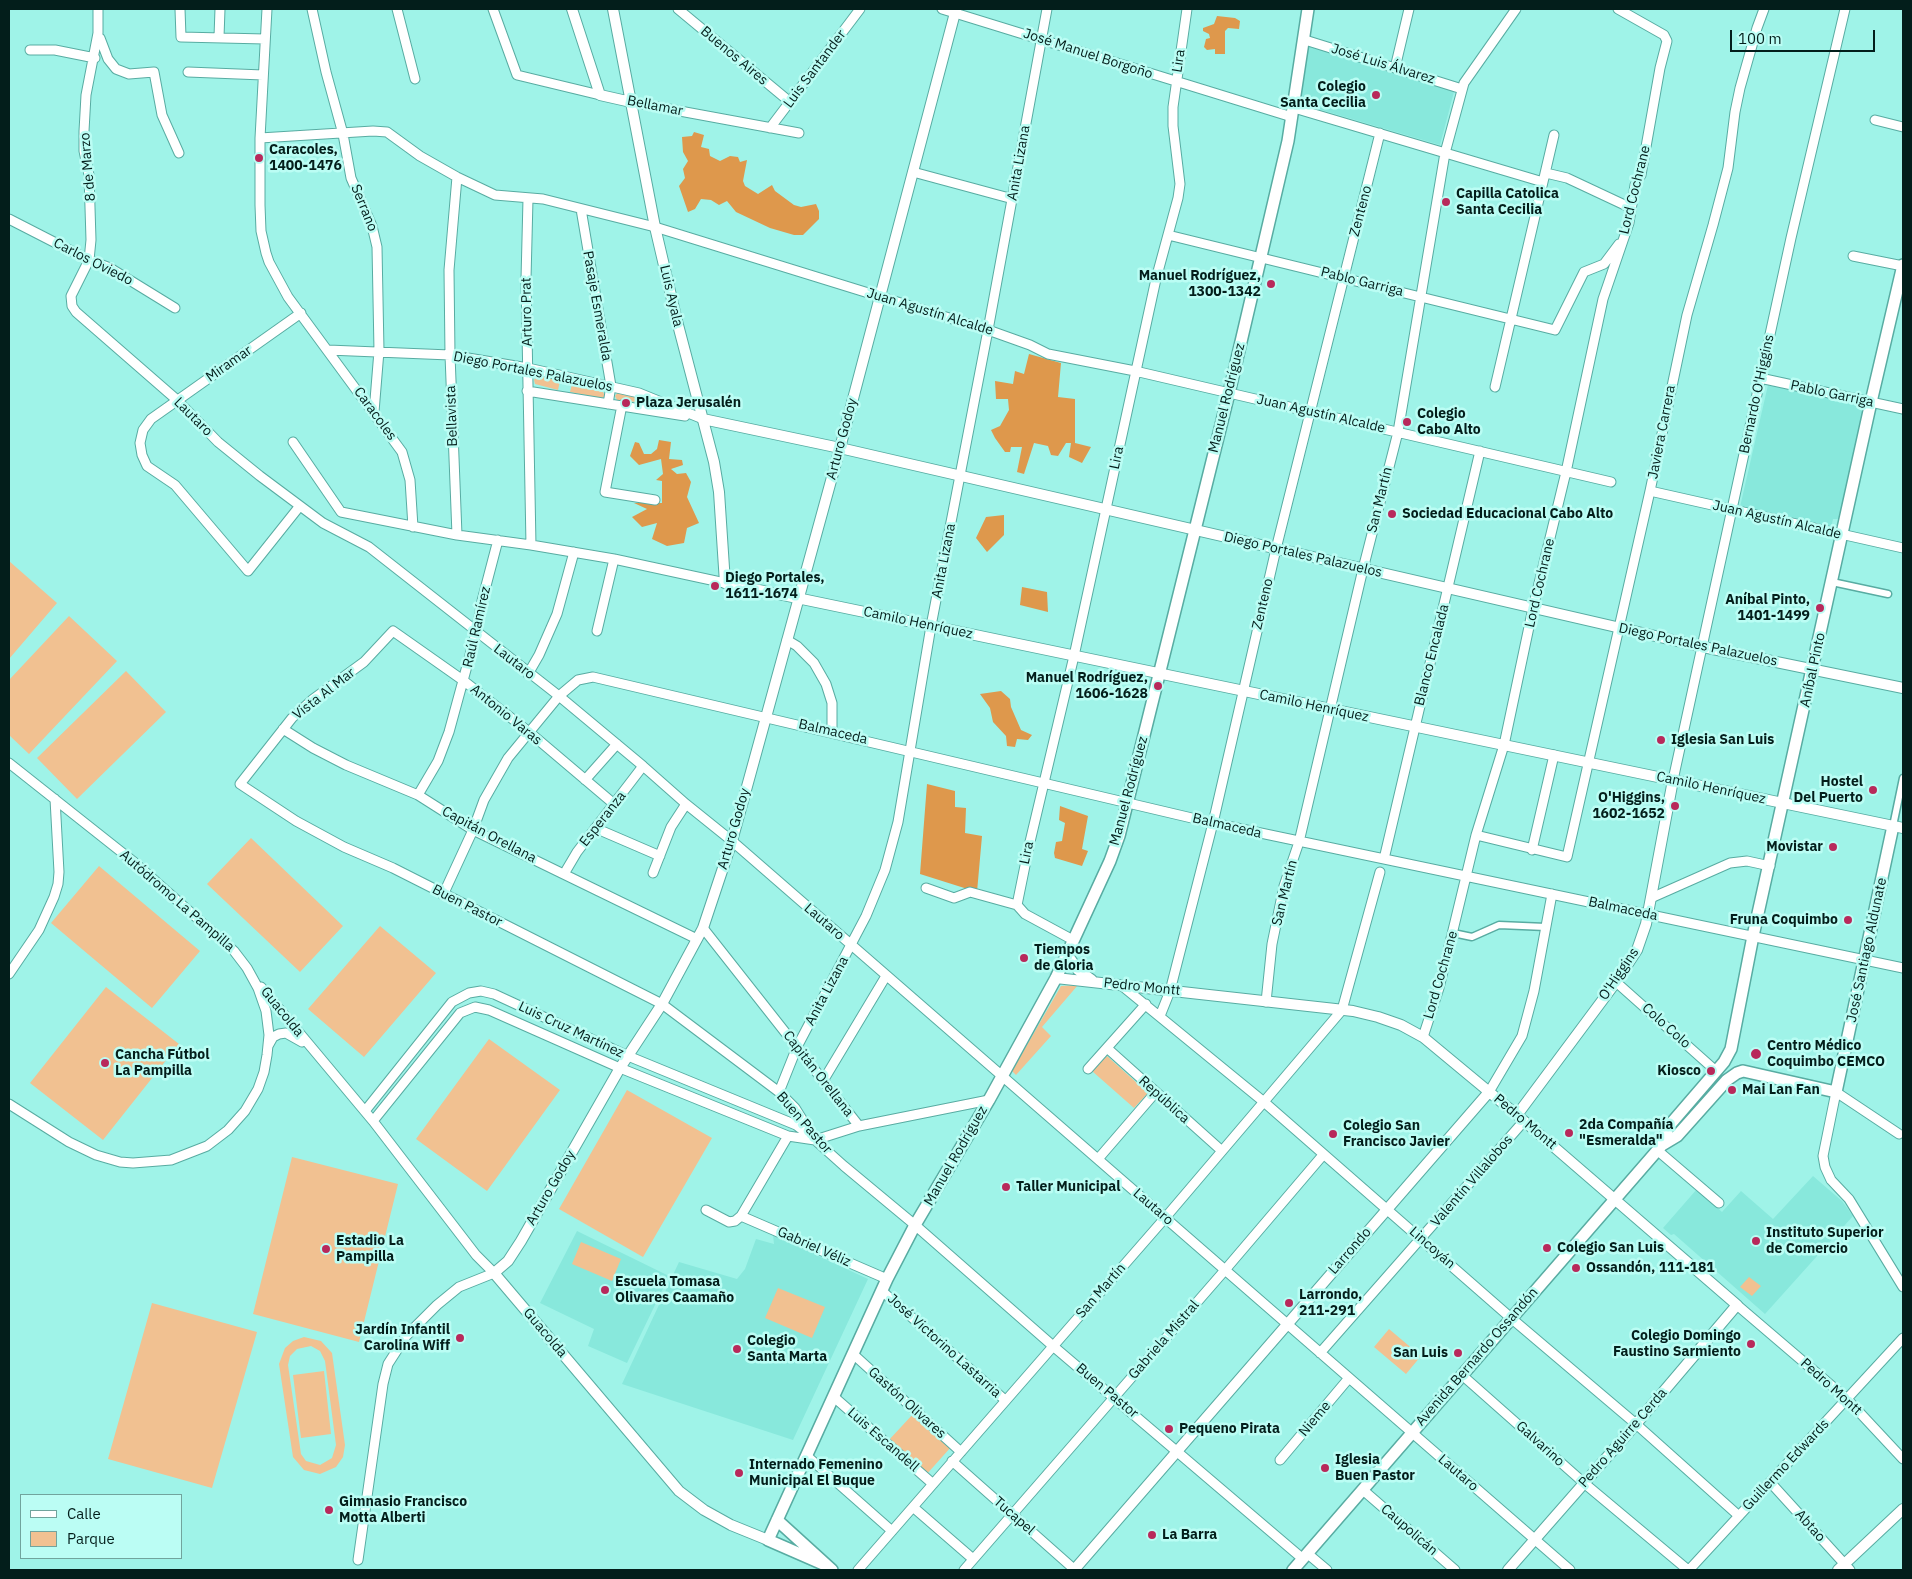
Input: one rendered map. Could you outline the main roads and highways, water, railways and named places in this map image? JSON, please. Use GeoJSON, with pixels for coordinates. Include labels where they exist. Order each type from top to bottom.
{"type":"FeatureCollection","features":[{"type":"Feature","properties":{"kind":"main road","name":"Manuel Rodríguez"},"geometry":{"type":"LineString","coordinates":[[768,1540],[887,1279],[915,1225],[989,1100],[1056,978],[1110,861],[1119,836],[1193,530],[1229,393],[1288,141],[1305,40],[1308,9]]}},
{"type":"Feature","properties":{"kind":"main road","name":"Aníbal Pinto"},"geometry":{"type":"LineString","coordinates":[[1716,1071],[1724,1062],[1730,1049],[1871,402],[1903,266]]}},
{"type":"Feature","properties":{"kind":"main road","name":"José Santiago Aldunate"},"geometry":{"type":"LineString","coordinates":[[1727,1080],[1736,1073],[1750,1072],[1836,1092],[1865,960],[1898,827]]}},
{"type":"Feature","properties":{"kind":"main road","name":"Avenida Bernardo Ossandón"},"geometry":{"type":"LineString","coordinates":[[1660,1148],[1668,1127],[1716,1071]]}},
{"type":"Feature","properties":{"kind":"main road","name":"Avenida Bernardo Ossandón"},"geometry":{"type":"LineString","coordinates":[[1293,1570],[1660,1148],[1677,1136],[1727,1080]]}},
{"type":"Feature","properties":{"kind":"main road","name":"Guacolda"},"geometry":{"type":"LineString","coordinates":[[777,1520],[827,1567]]}},
{"type":"Feature","properties":{"kind":"main road","name":"Guacolda"},"geometry":{"type":"LineString","coordinates":[[768,1540],[827,1567]]}},
{"type":"Feature","properties":{"kind":"place","name":"Colegio Santa Cecilia"},"geometry":{"type":"Point","coordinates":[1376,95]}},
{"type":"Feature","properties":{"kind":"place","name":"Caracoles, 1400-1476"},"geometry":{"type":"Point","coordinates":[259,158]}},
{"type":"Feature","properties":{"kind":"place","name":"Capilla Catolica Santa Cecilia"},"geometry":{"type":"Point","coordinates":[1446,202]}},
{"type":"Feature","properties":{"kind":"place","name":"Manuel Rodríguez, 1300-1342"},"geometry":{"type":"Point","coordinates":[1271,284]}},
{"type":"Feature","properties":{"kind":"place","name":"Plaza Jerusalén"},"geometry":{"type":"Point","coordinates":[626,403]}},
{"type":"Feature","properties":{"kind":"place","name":"Colegio Cabo Alto"},"geometry":{"type":"Point","coordinates":[1407,422]}},
{"type":"Feature","properties":{"kind":"place","name":"Sociedad Educacional Cabo Alto"},"geometry":{"type":"Point","coordinates":[1392,514]}},
{"type":"Feature","properties":{"kind":"place","name":"Diego Portales, 1611-1674"},"geometry":{"type":"Point","coordinates":[715,586]}},
{"type":"Feature","properties":{"kind":"place","name":"Aníbal Pinto, 1401-1499"},"geometry":{"type":"Point","coordinates":[1820,608]}},
{"type":"Feature","properties":{"kind":"place","name":"Manuel Rodríguez, 1606-1628"},"geometry":{"type":"Point","coordinates":[1158,686]}},
{"type":"Feature","properties":{"kind":"place","name":"Iglesia San Luis"},"geometry":{"type":"Point","coordinates":[1661,740]}},
{"type":"Feature","properties":{"kind":"place","name":"Hostel Del Puerto"},"geometry":{"type":"Point","coordinates":[1873,790]}},
{"type":"Feature","properties":{"kind":"place","name":"O'Higgins, 1602-1652"},"geometry":{"type":"Point","coordinates":[1675,806]}},
{"type":"Feature","properties":{"kind":"place","name":"Movistar"},"geometry":{"type":"Point","coordinates":[1833,847]}},
{"type":"Feature","properties":{"kind":"place","name":"Fruna Coquimbo"},"geometry":{"type":"Point","coordinates":[1848,920]}},
{"type":"Feature","properties":{"kind":"place","name":"Tiempos de Gloria"},"geometry":{"type":"Point","coordinates":[1024,958]}},
{"type":"Feature","properties":{"kind":"place","name":"Centro Médico Coquimbo CEMCO"},"geometry":{"type":"Point","coordinates":[1756,1054]}},
{"type":"Feature","properties":{"kind":"place","name":"Cancha Fútbol La Pampilla"},"geometry":{"type":"Point","coordinates":[105,1063]}},
{"type":"Feature","properties":{"kind":"place","name":"Kiosco"},"geometry":{"type":"Point","coordinates":[1711,1071]}},
{"type":"Feature","properties":{"kind":"place","name":"Mai Lan Fan"},"geometry":{"type":"Point","coordinates":[1732,1090]}},
{"type":"Feature","properties":{"kind":"place","name":"2da Compañía \"Esmeralda\""},"geometry":{"type":"Point","coordinates":[1569,1133]}},
{"type":"Feature","properties":{"kind":"place","name":"Colegio San Francisco Javier"},"geometry":{"type":"Point","coordinates":[1333,1134]}},
{"type":"Feature","properties":{"kind":"place","name":"Taller Municipal"},"geometry":{"type":"Point","coordinates":[1006,1187]}},
{"type":"Feature","properties":{"kind":"place","name":"Instituto Superior de Comercio"},"geometry":{"type":"Point","coordinates":[1756,1241]}},
{"type":"Feature","properties":{"kind":"place","name":"Colegio San Luis"},"geometry":{"type":"Point","coordinates":[1547,1248]}},
{"type":"Feature","properties":{"kind":"place","name":"Estadio La Pampilla"},"geometry":{"type":"Point","coordinates":[326,1249]}},
{"type":"Feature","properties":{"kind":"place","name":"Ossandón, 111-181"},"geometry":{"type":"Point","coordinates":[1576,1268]}},
{"type":"Feature","properties":{"kind":"place","name":"Escuela Tomasa Olivares Caamaño"},"geometry":{"type":"Point","coordinates":[605,1290]}},
{"type":"Feature","properties":{"kind":"place","name":"Larrondo, 211-291"},"geometry":{"type":"Point","coordinates":[1289,1303]}},
{"type":"Feature","properties":{"kind":"place","name":"Jardín Infantil Carolina Wiff"},"geometry":{"type":"Point","coordinates":[460,1338]}},
{"type":"Feature","properties":{"kind":"place","name":"Colegio Domingo Faustino Sarmiento"},"geometry":{"type":"Point","coordinates":[1751,1344]}},
{"type":"Feature","properties":{"kind":"place","name":"Colegio Santa Marta"},"geometry":{"type":"Point","coordinates":[737,1349]}},
{"type":"Feature","properties":{"kind":"place","name":"San Luis"},"geometry":{"type":"Point","coordinates":[1458,1353]}},
{"type":"Feature","properties":{"kind":"place","name":"Pequeno Pirata"},"geometry":{"type":"Point","coordinates":[1169,1429]}},
{"type":"Feature","properties":{"kind":"place","name":"Iglesia Buen Pastor"},"geometry":{"type":"Point","coordinates":[1325,1468]}},
{"type":"Feature","properties":{"kind":"place","name":"Internado Femenino Municipal El Buque"},"geometry":{"type":"Point","coordinates":[739,1473]}},
{"type":"Feature","properties":{"kind":"place","name":"Gimnasio Francisco Motta Alberti"},"geometry":{"type":"Point","coordinates":[329,1510]}},
{"type":"Feature","properties":{"kind":"place","name":"La Barra"},"geometry":{"type":"Point","coordinates":[1152,1535]}}]}
